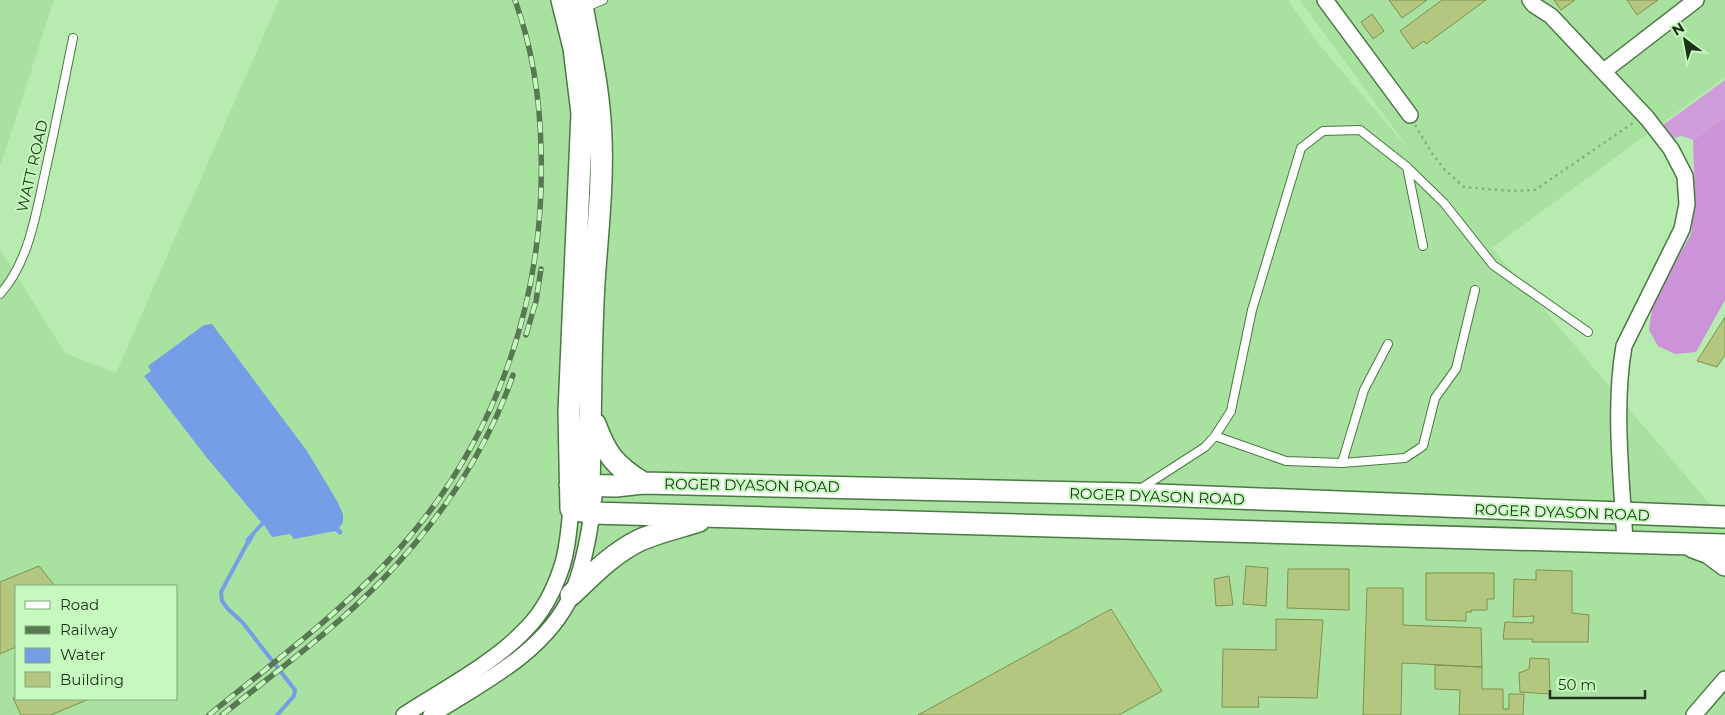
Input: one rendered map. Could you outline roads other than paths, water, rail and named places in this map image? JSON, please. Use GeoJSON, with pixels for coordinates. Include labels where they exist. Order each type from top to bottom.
{"type":"FeatureCollection","features":[{"type":"Feature","properties":{"kind":"main road"},"geometry":{"type":"LineString","coordinates":[[571,509],[580,485],[592,414],[594,286],[602,140],[593,60],[573,5]]}},
{"type":"Feature","properties":{"kind":"main road"},"geometry":{"type":"LineString","coordinates":[[573,5],[574,48],[582,113],[569,412],[580,485],[592,513]]}},
{"type":"Feature","properties":{"kind":"main road"},"geometry":{"type":"LineString","coordinates":[[592,414],[606,450],[618,465],[643,483]]}},
{"type":"Feature","properties":{"kind":"main road","name":"ROGER DYASON ROAD"},"geometry":{"type":"LineString","coordinates":[[580,485],[616,486],[643,483],[1132,494],[1725,517]]}},
{"type":"Feature","properties":{"kind":"main road","name":"ROGER DYASON ROAD"},"geometry":{"type":"LineString","coordinates":[[571,509],[592,513],[1725,545]]}},
{"type":"Feature","properties":{"kind":"main road"},"geometry":{"type":"LineString","coordinates":[[571,596],[596,571],[626,548],[641,540],[713,516]]}},
{"type":"Feature","properties":{"kind":"main road"},"geometry":{"type":"LineString","coordinates":[[1688,544],[1709,554],[1725,565]]}},
{"type":"Feature","properties":{"kind":"street"},"geometry":{"type":"LineString","coordinates":[[1325,0],[1410,115]]}},
{"type":"Feature","properties":{"kind":"street"},"geometry":{"type":"LineString","coordinates":[[1530,0],[1534,5],[1551,16],[1645,115],[1671,149],[1684,176],[1686,204],[1682,229],[1624,346],[1621,364],[1619,416],[1625,543]]}},
{"type":"Feature","properties":{"kind":"street"},"geometry":{"type":"LineString","coordinates":[[1604,71],[1696,0]]}},
{"type":"Feature","properties":{"kind":"street"},"geometry":{"type":"LineString","coordinates":[[404,715],[506,648],[528,628],[548,599],[563,564],[571,509]]}},
{"type":"Feature","properties":{"kind":"street"},"geometry":{"type":"LineString","coordinates":[[431,715],[514,662],[555,622],[571,596],[583,563],[592,513]]}},
{"type":"Feature","properties":{"kind":"street"},"geometry":{"type":"LineString","coordinates":[[1694,715],[1725,678]]}},
{"type":"Feature","properties":{"kind":"lane"},"geometry":{"type":"LineString","coordinates":[[573,5],[603,0]]}},
{"type":"Feature","properties":{"kind":"lane","name":"WATT ROAD"},"geometry":{"type":"LineString","coordinates":[[0,294],[21,261],[36,214],[73,38]]}},
{"type":"Feature","properties":{"kind":"lane"},"geometry":{"type":"LineString","coordinates":[[1132,494],[1205,447],[1215,436],[1231,411],[1252,310],[1301,148],[1323,130],[1360,130],[1407,167],[1444,203],[1494,265],[1588,332]]}},
{"type":"Feature","properties":{"kind":"lane"},"geometry":{"type":"LineString","coordinates":[[1407,167],[1423,246]]}},
{"type":"Feature","properties":{"kind":"lane"},"geometry":{"type":"LineString","coordinates":[[1215,436],[1286,461],[1342,463],[1405,458],[1423,446],[1435,398],[1456,369],[1474,290]]}},
{"type":"Feature","properties":{"kind":"lane"},"geometry":{"type":"LineString","coordinates":[[1342,463],[1364,390],[1388,344]]}},
{"type":"Feature","properties":{"kind":"water"},"geometry":{"type":"Polygon","coordinates":[[[212,324],[307,451],[343,514],[343,522],[339,528],[343,532],[340,535],[335,531],[294,539],[290,534],[272,537],[264,525],[256,533],[250,544],[245,540],[261,522],[207,458],[144,376],[151,371],[148,366],[204,325],[212,324]]]}},
{"type":"Feature","properties":{"kind":"waterway"},"geometry":{"type":"LineString","coordinates":[[249,540],[221,592],[222,601],[243,623],[295,690],[294,696],[277,715]]}},
{"type":"Feature","properties":{"kind":"railway"},"geometry":{"type":"LineString","coordinates":[[209,715],[324,622],[388,561],[425,517],[457,471],[484,422],[506,370],[523,317],[534,262],[540,206],[541,149],[537,92],[526,36],[515,0]]}},
{"type":"Feature","properties":{"kind":"railway"},"geometry":{"type":"LineString","coordinates":[[526,335],[536,301],[541,269]]}},
{"type":"Feature","properties":{"kind":"railway"},"geometry":{"type":"LineString","coordinates":[[222,715],[346,615],[384,578],[424,533],[475,458],[490,431],[513,375]]}}]}
